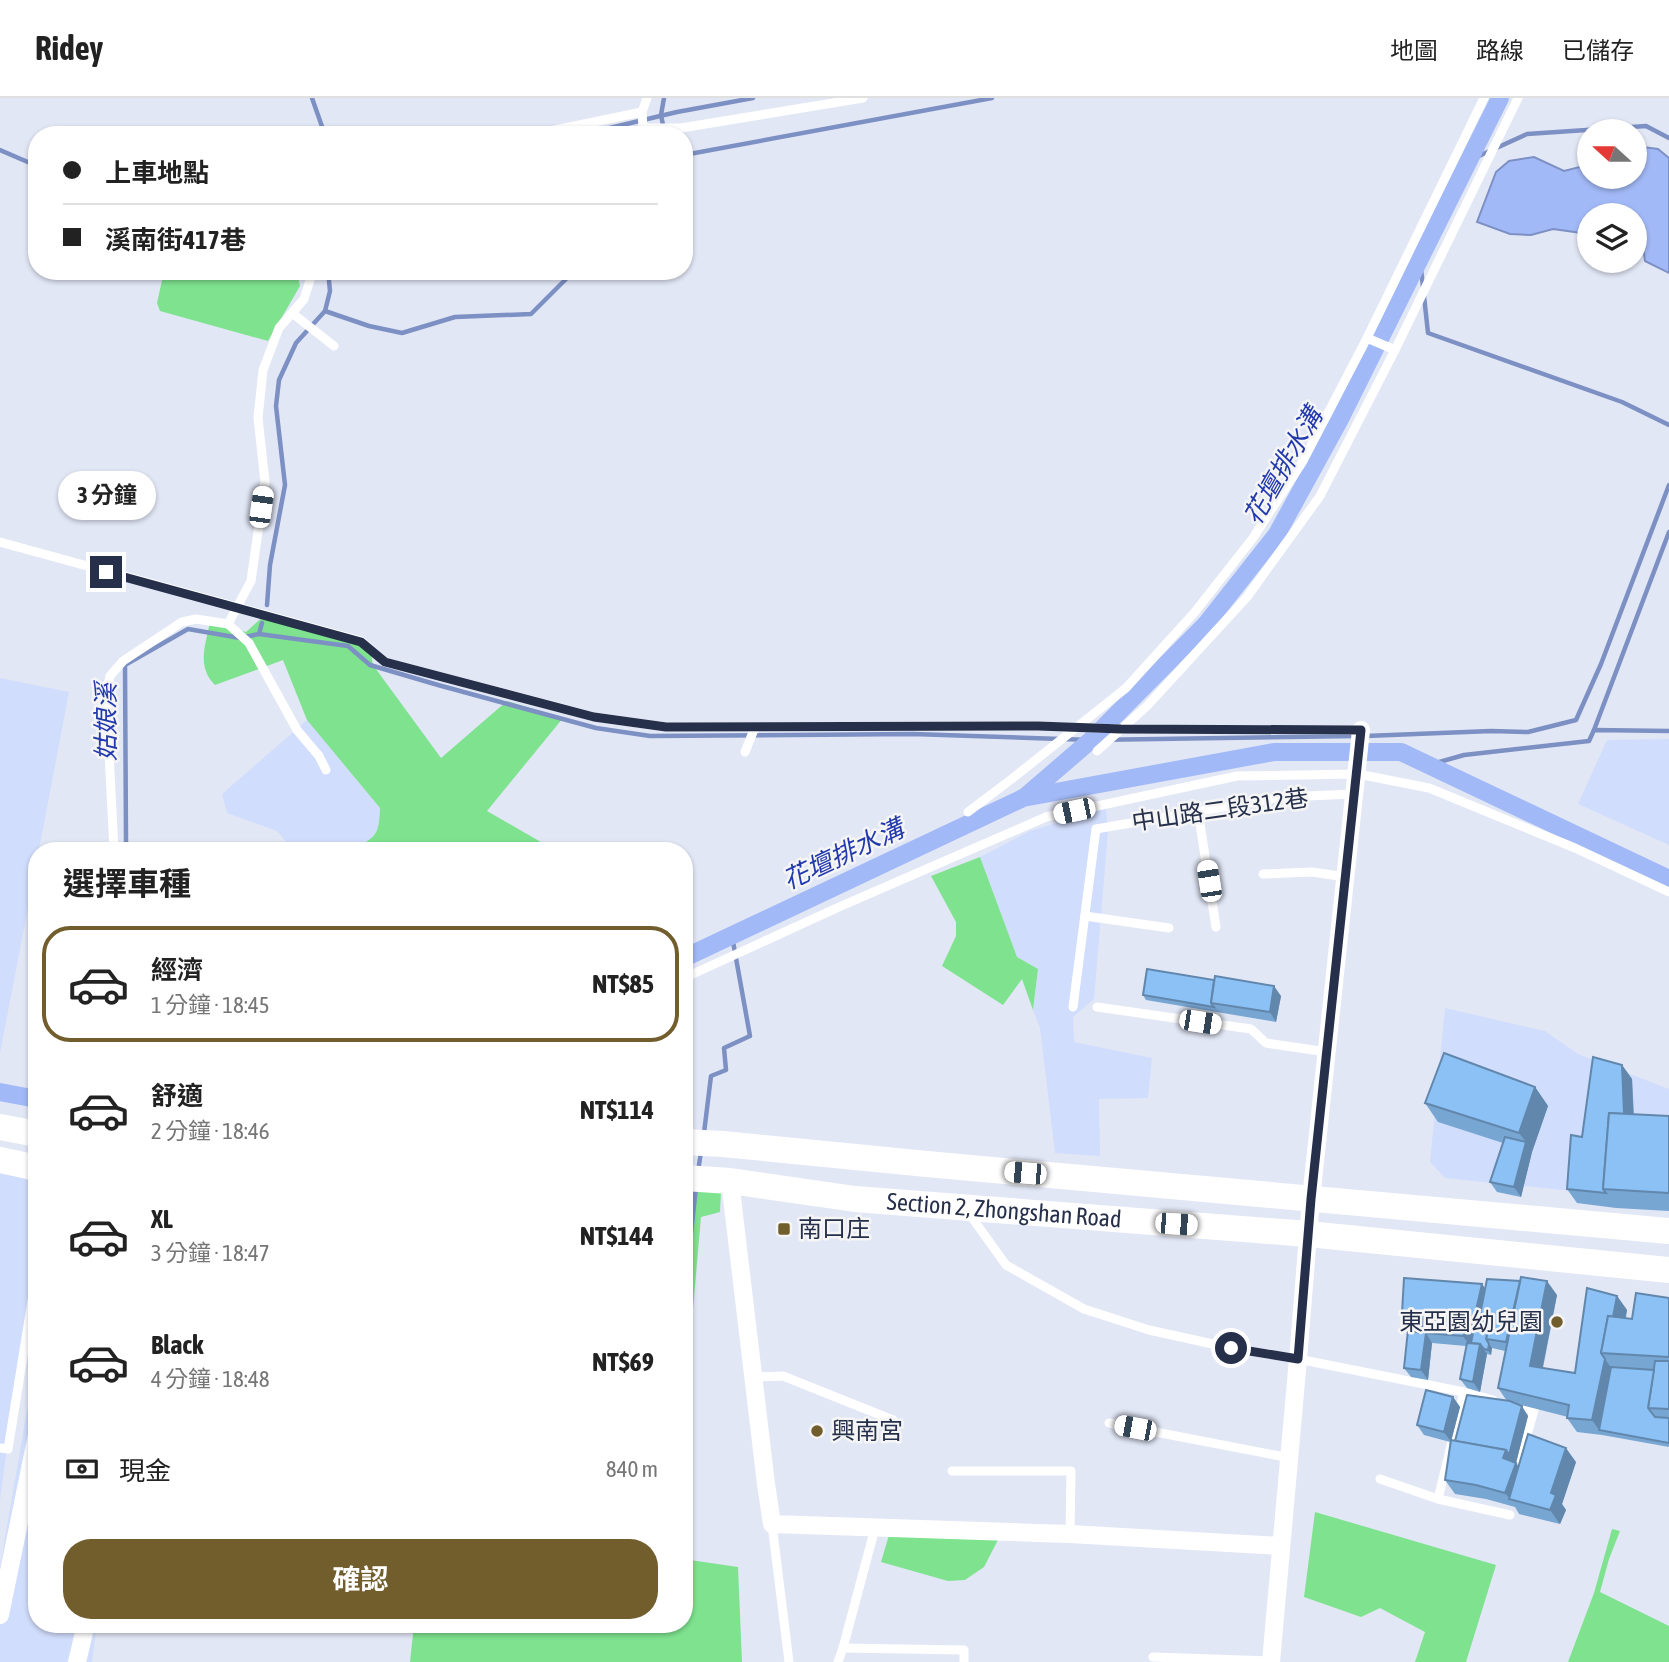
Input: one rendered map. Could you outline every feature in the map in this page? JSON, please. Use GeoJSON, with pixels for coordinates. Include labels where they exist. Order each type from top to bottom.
{"type":"FeatureCollection","features":[{"type":"Feature","properties":{"kind":"main road"},"geometry":{"type":"LineString","coordinates":[[0,1127],[28,1132]]}},
{"type":"Feature","properties":{"kind":"main road","name":"Section 2, Zhongshan Road"},"geometry":{"type":"LineString","coordinates":[[693,1142],[851,1156],[1309,1216],[1669,1270]]}},
{"type":"Feature","properties":{"kind":"main road"},"geometry":{"type":"LineString","coordinates":[[851,1156],[855,1199]]}},
{"type":"Feature","properties":{"kind":"main road"},"geometry":{"type":"LineString","coordinates":[[0,1160],[28,1166]]}},
{"type":"Feature","properties":{"kind":"main road","name":"Section 2, Zhongshan Road"},"geometry":{"type":"LineString","coordinates":[[693,1179],[855,1199],[965,1208],[1309,1216],[1669,1231]]}},
{"type":"Feature","properties":{"kind":"street"},"geometry":{"type":"LineString","coordinates":[[1271,1661],[1309,1216],[1361,730]]}},
{"type":"Feature","properties":{"kind":"street"},"geometry":{"type":"LineString","coordinates":[[723,1181],[754,1377],[772,1524],[1070,1534],[1281,1546]]}},
{"type":"Feature","properties":{"kind":"street"},"geometry":{"type":"LineString","coordinates":[[0,1615],[28,1479]]}},
{"type":"Feature","properties":{"kind":"street"},"geometry":{"type":"LineString","coordinates":[[77,1662],[84,1633]]}},
{"type":"Feature","properties":{"kind":"lane"},"geometry":{"type":"LineString","coordinates":[[643,126],[642,111],[648,98]]}},
{"type":"Feature","properties":{"kind":"lane"},"geometry":{"type":"LineString","coordinates":[[693,126],[863,98]]}},
{"type":"Feature","properties":{"kind":"lane"},"geometry":{"type":"LineString","coordinates":[[968,812],[1126,688],[1194,613],[1253,538],[1303,461],[1367,338],[1484,98]]}},
{"type":"Feature","properties":{"kind":"lane"},"geometry":{"type":"LineString","coordinates":[[1097,751],[1147,706],[1247,597],[1320,496],[1395,350],[1518,98]]}},
{"type":"Feature","properties":{"kind":"lane"},"geometry":{"type":"LineString","coordinates":[[573,126],[642,111]]}},
{"type":"Feature","properties":{"kind":"lane"},"geometry":{"type":"LineString","coordinates":[[228,624],[251,581],[265,482],[258,418],[263,370],[279,328],[304,299],[310,280]]}},
{"type":"Feature","properties":{"kind":"lane"},"geometry":{"type":"LineString","coordinates":[[292,313],[334,346]]}},
{"type":"Feature","properties":{"kind":"lane"},"geometry":{"type":"LineString","coordinates":[[1367,338],[1395,350]]}},
{"type":"Feature","properties":{"kind":"lane"},"geometry":{"type":"LineString","coordinates":[[0,542],[361,642],[385,662],[594,717],[666,727],[1038,726],[1361,730]]}},
{"type":"Feature","properties":{"kind":"lane"},"geometry":{"type":"LineString","coordinates":[[114,842],[106,695],[110,676],[124,661],[182,622],[196,619],[228,624],[249,643],[297,730],[319,756],[326,770]]}},
{"type":"Feature","properties":{"kind":"lane"},"geometry":{"type":"LineString","coordinates":[[745,752],[755,727]]}},
{"type":"Feature","properties":{"kind":"lane"},"geometry":{"type":"LineString","coordinates":[[693,974],[1046,817],[1237,776],[1358,774],[1429,788],[1575,848],[1669,892]]}},
{"type":"Feature","properties":{"kind":"lane","name":"中山路二段312巷"},"geometry":{"type":"LineString","coordinates":[[1073,1007],[1096,829],[1282,797],[1355,794]]}},
{"type":"Feature","properties":{"kind":"lane"},"geometry":{"type":"LineString","coordinates":[[1198,811],[1216,928]]}},
{"type":"Feature","properties":{"kind":"lane"},"geometry":{"type":"LineString","coordinates":[[1263,874],[1312,872],[1346,877]]}},
{"type":"Feature","properties":{"kind":"lane"},"geometry":{"type":"LineString","coordinates":[[1085,916],[1169,928]]}},
{"type":"Feature","properties":{"kind":"lane"},"geometry":{"type":"LineString","coordinates":[[1097,1007],[1251,1030],[1266,1043],[1327,1052]]}},
{"type":"Feature","properties":{"kind":"lane"},"geometry":{"type":"LineString","coordinates":[[965,1208],[1006,1265],[1084,1309],[1149,1330],[1464,1392],[1534,1410],[1520,1459]]}},
{"type":"Feature","properties":{"kind":"lane"},"geometry":{"type":"LineString","coordinates":[[0,1448],[8,1449],[28,1326]]}},
{"type":"Feature","properties":{"kind":"lane"},"geometry":{"type":"LineString","coordinates":[[754,1377],[783,1376],[893,1420]]}},
{"type":"Feature","properties":{"kind":"lane"},"geometry":{"type":"LineString","coordinates":[[1438,1499],[1464,1392]]}},
{"type":"Feature","properties":{"kind":"lane"},"geometry":{"type":"LineString","coordinates":[[1109,1423],[1290,1458]]}},
{"type":"Feature","properties":{"kind":"lane"},"geometry":{"type":"LineString","coordinates":[[953,1471],[1071,1471],[1070,1534]]}},
{"type":"Feature","properties":{"kind":"lane"},"geometry":{"type":"LineString","coordinates":[[1380,1479],[1438,1499],[1510,1516]]}},
{"type":"Feature","properties":{"kind":"lane"},"geometry":{"type":"LineString","coordinates":[[772,1524],[789,1662]]}},
{"type":"Feature","properties":{"kind":"lane"},"geometry":{"type":"LineString","coordinates":[[838,1662],[875,1528]]}},
{"type":"Feature","properties":{"kind":"lane"},"geometry":{"type":"LineString","coordinates":[[843,1648],[964,1650],[964,1662]]}},
{"type":"Feature","properties":{"kind":"lane"},"geometry":{"type":"LineString","coordinates":[[1153,1657],[1271,1661]]}},
{"type":"Feature","properties":{"kind":"shaded area"},"geometry":{"type":"Polygon","coordinates":[[[0,678],[69,692],[41,842],[28,842],[28,908],[0,1053],[0,678]]]}},
{"type":"Feature","properties":{"kind":"shaded area"},"geometry":{"type":"Polygon","coordinates":[[[307,720],[380,808],[379,827],[366,842],[286,842],[277,831],[227,813],[222,794],[307,720]]]}},
{"type":"Feature","properties":{"kind":"shaded area"},"geometry":{"type":"Polygon","coordinates":[[[1669,739],[1669,845],[1578,804],[1607,740],[1669,739]]]}},
{"type":"Feature","properties":{"kind":"shaded area"},"geometry":{"type":"Polygon","coordinates":[[[1106,808],[1108,831],[1094,999],[1073,1017],[1074,1042],[1152,1058],[1148,1098],[1099,1099],[1100,1156],[1055,1153],[1040,1028],[1033,1010],[1038,969],[1017,957],[980,857],[1030,831],[1106,808]]]}},
{"type":"Feature","properties":{"kind":"shaded area"},"geometry":{"type":"Polygon","coordinates":[[[1445,1008],[1545,1031],[1578,1054],[1669,1089],[1669,1201],[1445,1178],[1430,1162],[1445,1008]]]}},
{"type":"Feature","properties":{"kind":"shaded area"},"geometry":{"type":"Polygon","coordinates":[[[0,1170],[28,1175],[28,1324],[15,1388],[0,1500],[0,1170]]]}},
{"type":"Feature","properties":{"kind":"shaded area"},"geometry":{"type":"Polygon","coordinates":[[[28,1404],[28,1633],[96,1633],[92,1662],[0,1662],[0,1567],[28,1404]]]}},
{"type":"Feature","properties":{"kind":"green space"},"geometry":{"type":"Polygon","coordinates":[[[162,280],[299,280],[300,286],[268,341],[160,311],[157,303],[162,280]]]}},
{"type":"Feature","properties":{"kind":"green space"},"geometry":{"type":"Polygon","coordinates":[[[265,615],[370,647],[373,665],[441,758],[507,701],[563,718],[487,811],[541,842],[365,842],[377,830],[380,808],[307,720],[283,660],[215,685],[209,678],[204,655],[210,621],[246,632],[265,615]]]}},
{"type":"Feature","properties":{"kind":"green space"},"geometry":{"type":"Polygon","coordinates":[[[980,857],[1017,957],[1038,969],[1033,1010],[1022,979],[1003,1005],[942,966],[956,936],[956,922],[931,876],[980,857]]]}},
{"type":"Feature","properties":{"kind":"green space"},"geometry":{"type":"Polygon","coordinates":[[[693,1190],[721,1192],[720,1212],[701,1217],[693,1309],[693,1190]]]}},
{"type":"Feature","properties":{"kind":"green space"},"geometry":{"type":"Polygon","coordinates":[[[1315,1512],[1496,1565],[1466,1662],[1415,1662],[1425,1632],[1380,1608],[1361,1617],[1304,1597],[1315,1512]]]}},
{"type":"Feature","properties":{"kind":"green space"},"geometry":{"type":"Polygon","coordinates":[[[1612,1529],[1620,1531],[1600,1592],[1669,1626],[1669,1662],[1568,1662],[1594,1593],[1612,1529]]]}},
{"type":"Feature","properties":{"kind":"green space"},"geometry":{"type":"Polygon","coordinates":[[[889,1535],[999,1538],[984,1567],[965,1580],[948,1581],[881,1562],[889,1535]]]}},
{"type":"Feature","properties":{"kind":"green space"},"geometry":{"type":"Polygon","coordinates":[[[693,1560],[738,1567],[742,1662],[410,1662],[413,1633],[693,1633],[693,1560]]]}},
{"type":"Feature","properties":{"kind":"water"},"geometry":{"type":"Polygon","coordinates":[[[1647,148],[1658,149],[1669,158],[1669,273],[1647,262],[1647,203],[1577,203],[1577,232],[1553,229],[1531,235],[1510,234],[1477,222],[1496,172],[1509,161],[1534,157],[1564,171],[1577,168],[1577,189],[1647,189],[1647,148]]]}},
{"type":"Feature","properties":{"kind":"building"},"geometry":{"type":"Polygon","coordinates":[[[1147,969],[1214,980],[1211,1003],[1214,1007],[1143,995],[1147,969]]]}},
{"type":"Feature","properties":{"kind":"building"},"geometry":{"type":"Polygon","coordinates":[[[1215,976],[1274,986],[1270,1012],[1211,1003],[1215,976]]]}},
{"type":"Feature","properties":{"kind":"building"},"geometry":{"type":"Polygon","coordinates":[[[1444,1053],[1535,1087],[1519,1133],[1425,1103],[1444,1053]]]}},
{"type":"Feature","properties":{"kind":"building"},"geometry":{"type":"Polygon","coordinates":[[[1593,1057],[1622,1065],[1624,1114],[1609,1113],[1603,1189],[1606,1193],[1567,1189],[1571,1135],[1582,1137],[1593,1057]]]}},
{"type":"Feature","properties":{"kind":"building"},"geometry":{"type":"Polygon","coordinates":[[[1609,1113],[1669,1116],[1669,1193],[1603,1189],[1609,1113]]]}},
{"type":"Feature","properties":{"kind":"building"},"geometry":{"type":"Polygon","coordinates":[[[1505,1137],[1526,1142],[1514,1187],[1490,1182],[1505,1137]]]}},
{"type":"Feature","properties":{"kind":"building"},"geometry":{"type":"Polygon","coordinates":[[[1521,1277],[1547,1281],[1530,1366],[1575,1373],[1587,1288],[1617,1296],[1613,1317],[1608,1316],[1601,1353],[1605,1359],[1592,1420],[1567,1418],[1569,1405],[1498,1388],[1521,1277]]]}},
{"type":"Feature","properties":{"kind":"building"},"geometry":{"type":"Polygon","coordinates":[[[1404,1278],[1482,1284],[1474,1319],[1402,1313],[1404,1278]]]}},
{"type":"Feature","properties":{"kind":"building"},"geometry":{"type":"Polygon","coordinates":[[[1487,1279],[1520,1281],[1506,1342],[1486,1339],[1490,1321],[1479,1320],[1487,1279]]]}},
{"type":"Feature","properties":{"kind":"building"},"geometry":{"type":"Polygon","coordinates":[[[1636,1293],[1669,1298],[1669,1357],[1601,1353],[1608,1316],[1632,1319],[1636,1293]]]}},
{"type":"Feature","properties":{"kind":"building"},"geometry":{"type":"Polygon","coordinates":[[[1423,1319],[1471,1323],[1463,1336],[1426,1333],[1421,1370],[1404,1368],[1408,1330],[1421,1333],[1423,1319]]]}},
{"type":"Feature","properties":{"kind":"building"},"geometry":{"type":"Polygon","coordinates":[[[1483,1325],[1489,1326],[1486,1339],[1488,1350],[1480,1344],[1471,1343],[1474,1328],[1482,1329],[1483,1325]]]}},
{"type":"Feature","properties":{"kind":"building"},"geometry":{"type":"Polygon","coordinates":[[[1467,1343],[1480,1344],[1473,1382],[1460,1379],[1467,1343]]]}},
{"type":"Feature","properties":{"kind":"building"},"geometry":{"type":"Polygon","coordinates":[[[1655,1361],[1669,1361],[1669,1409],[1648,1408],[1655,1361]]]}},
{"type":"Feature","properties":{"kind":"building"},"geometry":{"type":"Polygon","coordinates":[[[1611,1367],[1654,1370],[1648,1408],[1655,1417],[1669,1418],[1669,1443],[1599,1430],[1611,1367]]]}},
{"type":"Feature","properties":{"kind":"building"},"geometry":{"type":"Polygon","coordinates":[[[1426,1390],[1453,1397],[1444,1432],[1417,1425],[1426,1390]]]}},
{"type":"Feature","properties":{"kind":"building"},"geometry":{"type":"Polygon","coordinates":[[[1467,1395],[1510,1401],[1522,1406],[1509,1455],[1506,1450],[1455,1441],[1467,1395]]]}},
{"type":"Feature","properties":{"kind":"building"},"geometry":{"type":"Polygon","coordinates":[[[1528,1434],[1566,1448],[1551,1493],[1556,1495],[1550,1510],[1509,1499],[1528,1434]]]}},
{"type":"Feature","properties":{"kind":"building"},"geometry":{"type":"Polygon","coordinates":[[[1451,1440],[1506,1450],[1503,1458],[1516,1463],[1505,1493],[1445,1480],[1451,1440]]]}},
{"type":"Feature","properties":{"kind":"waterway"},"geometry":{"type":"LineString","coordinates":[[312,98],[322,126]]}},
{"type":"Feature","properties":{"kind":"waterway","name":"姑娘溪"},"geometry":{"type":"LineString","coordinates":[[663,126],[661,115],[664,98]]}},
{"type":"Feature","properties":{"kind":"waterway","name":"姑娘溪"},"geometry":{"type":"LineString","coordinates":[[618,126],[753,98]]}},
{"type":"Feature","properties":{"kind":"waterway"},"geometry":{"type":"LineString","coordinates":[[693,153],[992,98]]}},
{"type":"Feature","properties":{"kind":"waterway","name":"花壇排水溝"},"geometry":{"type":"LineString","coordinates":[[1026,796],[1091,740],[1206,624],[1277,534],[1339,421],[1500,98]]}},
{"type":"Feature","properties":{"kind":"waterway"},"geometry":{"type":"LineString","coordinates":[[1470,160],[1527,134],[1646,126],[1669,138]]}},
{"type":"Feature","properties":{"kind":"waterway"},"geometry":{"type":"LineString","coordinates":[[0,150],[28,162]]}},
{"type":"Feature","properties":{"kind":"waterway"},"geometry":{"type":"LineString","coordinates":[[1420,260],[1423,287]]}},
{"type":"Feature","properties":{"kind":"waterway","name":"姑娘溪"},"geometry":{"type":"LineString","coordinates":[[267,605],[270,565],[285,485],[276,406],[279,380],[296,343],[325,311],[330,291],[329,280]]}},
{"type":"Feature","properties":{"kind":"waterway"},"geometry":{"type":"LineString","coordinates":[[325,311],[369,326],[402,333],[455,317],[531,314],[565,280]]}},
{"type":"Feature","properties":{"kind":"waterway"},"geometry":{"type":"LineString","coordinates":[[1424,296],[1428,333],[1622,402],[1669,425]]}},
{"type":"Feature","properties":{"kind":"waterway"},"geometry":{"type":"LineString","coordinates":[[1366,736],[1528,732],[1576,720],[1601,664],[1669,485]]}},
{"type":"Feature","properties":{"kind":"waterway"},"geometry":{"type":"LineString","coordinates":[[1594,730],[1669,532]]}},
{"type":"Feature","properties":{"kind":"waterway","name":"姑娘溪"},"geometry":{"type":"LineString","coordinates":[[126,842],[125,665],[188,629],[240,638],[259,634],[262,623]]}},
{"type":"Feature","properties":{"kind":"waterway"},"geometry":{"type":"LineString","coordinates":[[259,634],[348,646],[370,665],[596,728],[650,736],[913,734],[1091,740],[1358,736]]}},
{"type":"Feature","properties":{"kind":"waterway"},"geometry":{"type":"LineString","coordinates":[[1429,765],[1464,755],[1589,741],[1594,730],[1669,731]]}},
{"type":"Feature","properties":{"kind":"waterway","name":"花壇排水溝"},"geometry":{"type":"LineString","coordinates":[[693,954],[1023,798],[1274,752],[1401,752],[1669,879]]}},
{"type":"Feature","properties":{"kind":"waterway"},"geometry":{"type":"LineString","coordinates":[[704,1133],[711,1076],[726,1070],[724,1048],[750,1036],[732,936]]}},
{"type":"Feature","properties":{"kind":"waterway","name":"花壇排水溝"},"geometry":{"type":"LineString","coordinates":[[0,1092],[28,1097]]}},
{"type":"Feature","properties":{"kind":"waterway"},"geometry":{"type":"LineString","coordinates":[[698,1171],[701,1152]]}},
{"type":"Feature","properties":{"kind":"waterway"},"geometry":{"type":"LineString","coordinates":[[693,1214],[696,1187]]}},
{"type":"Feature","properties":{"kind":"place","name":"南口庄"},"geometry":{"type":"Point","coordinates":[784,1229]}},
{"type":"Feature","properties":{"kind":"place","name":"東亞園幼兒園"},"geometry":{"type":"Point","coordinates":[1557,1322]}},
{"type":"Feature","properties":{"kind":"place","name":"興南宮"},"geometry":{"type":"Point","coordinates":[817,1431]}},
{"type":"Feature","properties":{"kind":"route"},"geometry":{"type":"LineString","coordinates":[[106,572],[361,642],[385,662],[594,717],[666,727],[1038,726],[1361,730],[1311,1199],[1298,1359],[1231,1348]]}}]}
